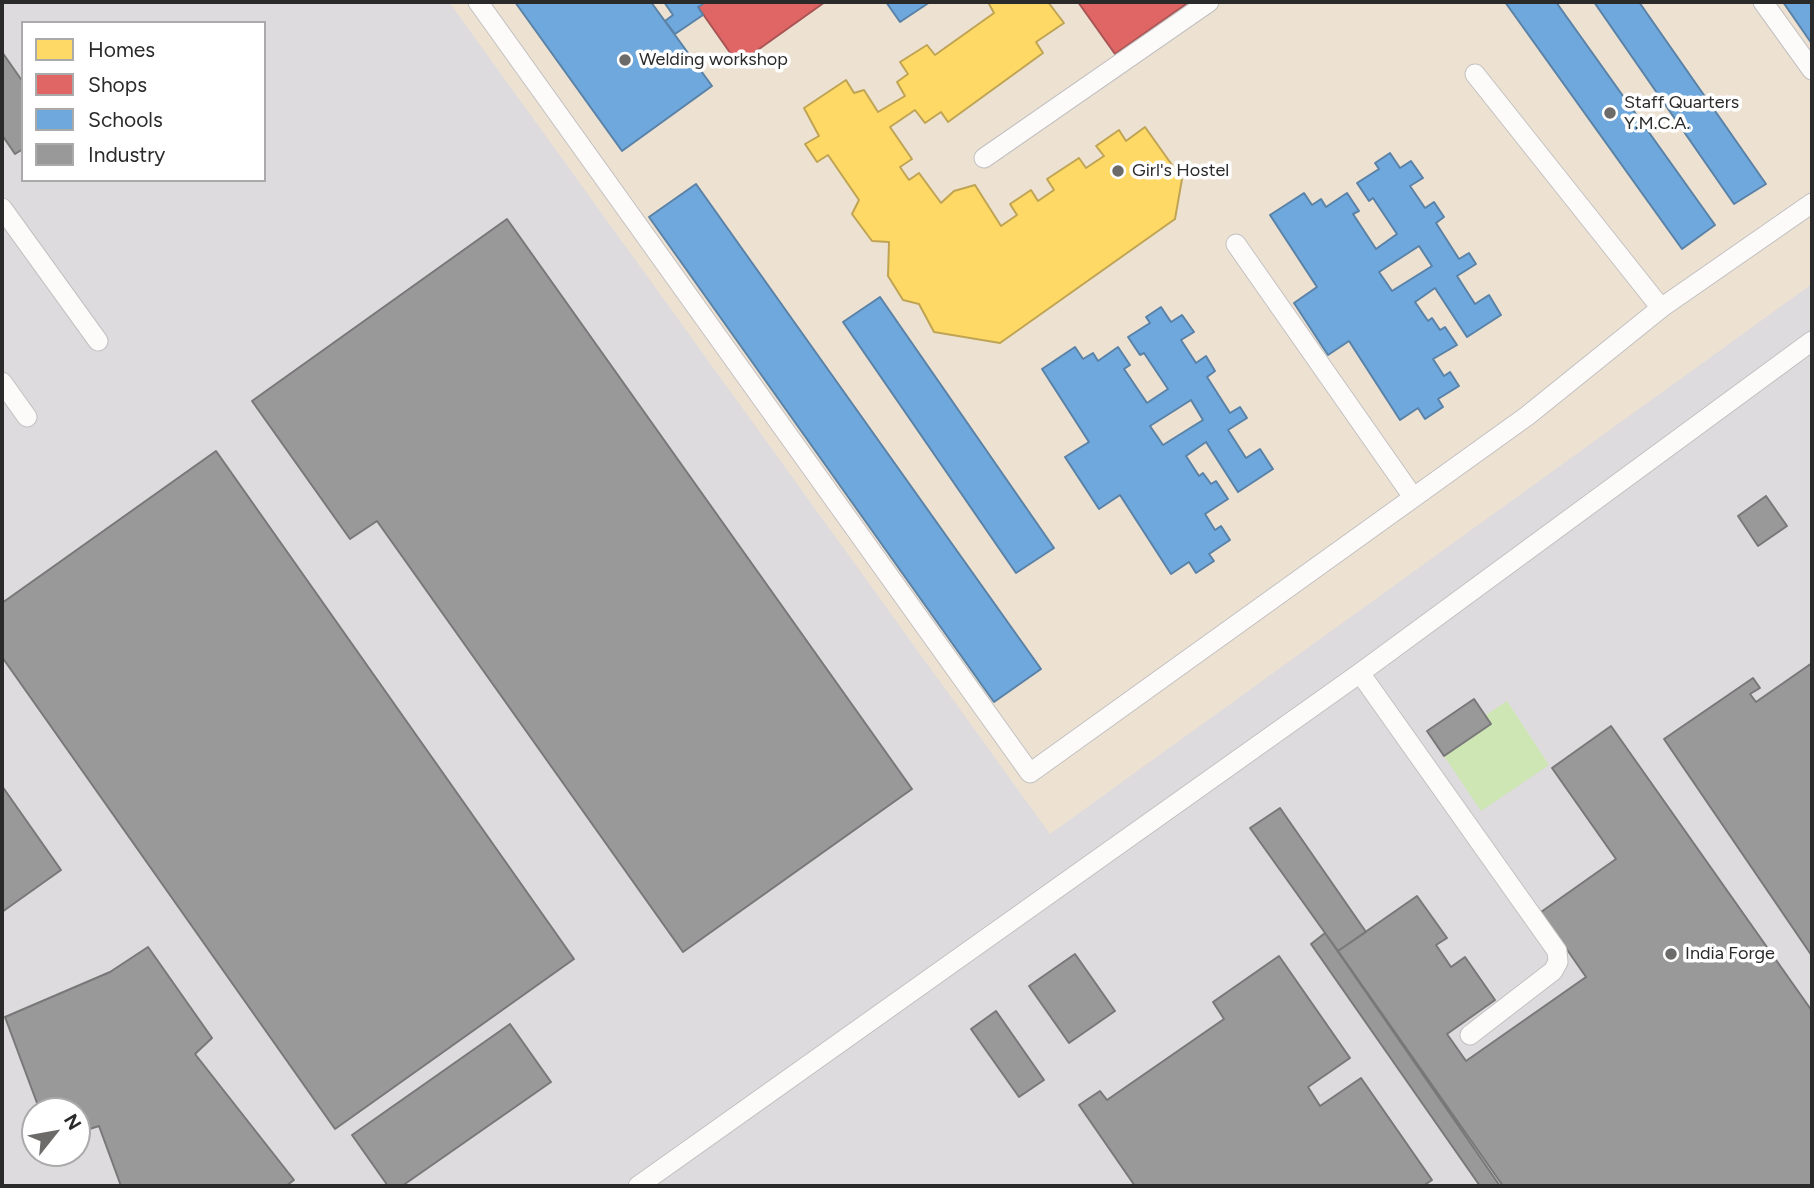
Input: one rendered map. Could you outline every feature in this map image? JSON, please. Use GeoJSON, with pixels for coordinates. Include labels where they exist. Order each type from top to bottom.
{"type":"FeatureCollection","features":[{"type":"Feature","properties":{"kind":"lane"},"geometry":{"type":"LineString","coordinates":[[478,2],[1030,773],[1527,416],[1661,308],[1812,203]]}},
{"type":"Feature","properties":{"kind":"lane"},"geometry":{"type":"LineString","coordinates":[[984,158],[1209,2]]}},
{"type":"Feature","properties":{"kind":"lane"},"geometry":{"type":"LineString","coordinates":[[1763,2],[1812,70]]}},
{"type":"Feature","properties":{"kind":"lane"},"geometry":{"type":"LineString","coordinates":[[1475,74],[1661,308]]}},
{"type":"Feature","properties":{"kind":"lane"},"geometry":{"type":"LineString","coordinates":[[2,208],[98,341]]}},
{"type":"Feature","properties":{"kind":"lane"},"geometry":{"type":"LineString","coordinates":[[1236,244],[1413,497]]}},
{"type":"Feature","properties":{"kind":"lane"},"geometry":{"type":"LineString","coordinates":[[638,1186],[1360,673],[1812,341]]}},
{"type":"Feature","properties":{"kind":"lane"},"geometry":{"type":"LineString","coordinates":[[2,382],[27,417]]}},
{"type":"Feature","properties":{"kind":"lane"},"geometry":{"type":"LineString","coordinates":[[1360,673],[1557,951],[1558,962],[1553,971],[1470,1035]]}},
{"type":"Feature","properties":{"kind":"shaded area"},"geometry":{"type":"Polygon","coordinates":[[[2,2],[1812,2],[1812,1186],[2,1186],[2,2]]]}},
{"type":"Feature","properties":{"kind":"shaded area"},"geometry":{"type":"Polygon","coordinates":[[[449,2],[1812,2],[1812,284],[1050,834],[449,2]]]}},
{"type":"Feature","properties":{"kind":"green space"},"geometry":{"type":"Polygon","coordinates":[[[1507,701],[1549,765],[1481,811],[1444,756],[1491,724],[1486,715],[1507,701]]]}},
{"type":"Feature","properties":{"kind":"building: Homes","name":"Girl's Hostel"},"geometry":{"type":"Polygon","coordinates":[[[988,2],[1048,2],[1064,23],[1036,42],[1043,53],[948,122],[941,112],[925,123],[915,110],[890,127],[912,159],[900,167],[909,180],[919,173],[941,203],[954,191],[975,185],[1001,226],[1017,215],[1010,204],[1031,190],[1038,201],[1054,190],[1047,179],[1079,158],[1086,168],[1104,156],[1096,146],[1119,130],[1126,141],[1145,127],[1182,179],[1175,219],[1000,343],[934,332],[919,304],[903,300],[888,276],[889,242],[872,241],[852,214],[859,200],[828,155],[817,162],[805,144],[819,136],[804,108],[846,80],[854,93],[864,90],[878,112],[905,96],[897,82],[908,74],[900,62],[927,45],[935,55],[994,13],[988,2]]]}},
{"type":"Feature","properties":{"kind":"building: Shops"},"geometry":{"type":"Polygon","coordinates":[[[706,2],[825,2],[738,64],[698,7],[706,2]]]}},
{"type":"Feature","properties":{"kind":"building: Shops"},"geometry":{"type":"Polygon","coordinates":[[[1078,2],[1189,2],[1115,54],[1078,2]]]}},
{"type":"Feature","properties":{"kind":"building: Schools","name":"Welding workshop"},"geometry":{"type":"Polygon","coordinates":[[[515,2],[651,2],[712,86],[622,151],[515,2]]]}},
{"type":"Feature","properties":{"kind":"building: Schools"},"geometry":{"type":"Polygon","coordinates":[[[664,2],[706,2],[698,7],[703,15],[675,34],[665,21],[673,15],[664,2]]]}},
{"type":"Feature","properties":{"kind":"building: Schools"},"geometry":{"type":"Polygon","coordinates":[[[886,2],[930,2],[900,22],[886,2]]]}},
{"type":"Feature","properties":{"kind":"building: Schools","name":"Staff Quarters Y.M.C.A."},"geometry":{"type":"Polygon","coordinates":[[[1505,2],[1556,2],[1715,225],[1682,249],[1505,2]]]}},
{"type":"Feature","properties":{"kind":"building: Schools"},"geometry":{"type":"Polygon","coordinates":[[[1594,2],[1639,2],[1766,184],[1734,204],[1594,2]]]}},
{"type":"Feature","properties":{"kind":"building: Schools"},"geometry":{"type":"Polygon","coordinates":[[[1783,2],[1812,2],[1812,44],[1783,2]]]}},
{"type":"Feature","properties":{"kind":"building: Schools"},"geometry":{"type":"Polygon","coordinates":[[[1390,153],[1400,168],[1411,161],[1423,178],[1410,186],[1425,208],[1434,202],[1444,217],[1436,223],[1459,259],[1469,253],[1476,264],[1457,276],[1475,304],[1489,295],[1501,315],[1467,337],[1435,288],[1415,302],[1428,321],[1432,318],[1440,330],[1445,327],[1457,345],[1433,359],[1444,376],[1450,372],[1459,386],[1438,399],[1443,407],[1425,419],[1418,408],[1400,420],[1349,341],[1328,355],[1294,303],[1317,287],[1270,215],[1304,193],[1312,205],[1321,199],[1326,207],[1347,193],[1359,211],[1353,214],[1376,249],[1397,234],[1373,198],[1369,201],[1357,183],[1379,169],[1375,163],[1390,153]],[[1419,246],[1379,272],[1392,291],[1432,266],[1419,246]]]}},
{"type":"Feature","properties":{"kind":"building: Schools"},"geometry":{"type":"Polygon","coordinates":[[[696,184],[1041,669],[994,702],[649,217],[696,184]]]}},
{"type":"Feature","properties":{"kind":"building: Schools"},"geometry":{"type":"Polygon","coordinates":[[[880,297],[1054,548],[1016,573],[843,322],[880,297]]]}},
{"type":"Feature","properties":{"kind":"building: Schools"},"geometry":{"type":"Polygon","coordinates":[[[1161,307],[1171,322],[1182,315],[1194,332],[1181,340],[1196,363],[1206,356],[1215,371],[1207,377],[1230,413],[1240,407],[1247,418],[1228,430],[1246,458],[1260,449],[1273,469],[1238,492],[1206,442],[1186,456],[1199,476],[1203,473],[1211,484],[1216,481],[1228,499],[1205,514],[1215,530],[1221,526],[1230,540],[1209,554],[1214,561],[1196,573],[1189,562],[1171,574],[1120,495],[1099,509],[1065,457],[1089,442],[1042,369],[1075,347],[1083,359],[1093,353],[1098,361],[1118,347],[1130,365],[1124,369],[1147,403],[1168,389],[1144,353],[1140,355],[1128,337],[1150,323],[1146,317],[1161,307]],[[1191,400],[1150,426],[1163,445],[1203,420],[1191,400]]]}},
{"type":"Feature","properties":{"kind":"building: Industry"},"geometry":{"type":"Polygon","coordinates":[[[2,52],[21,79],[21,150],[15,154],[2,135],[2,52]]]}},
{"type":"Feature","properties":{"kind":"building: Industry"},"geometry":{"type":"Polygon","coordinates":[[[507,219],[912,789],[683,952],[377,521],[350,539],[252,401],[507,219]]]}},
{"type":"Feature","properties":{"kind":"building: Industry"},"geometry":{"type":"Polygon","coordinates":[[[216,451],[574,959],[335,1129],[2,657],[2,603],[216,451]]]}},
{"type":"Feature","properties":{"kind":"building: Industry"},"geometry":{"type":"Polygon","coordinates":[[[1766,496],[1787,526],[1758,546],[1738,516],[1766,496]]]}},
{"type":"Feature","properties":{"kind":"building: Industry"},"geometry":{"type":"Polygon","coordinates":[[[1812,663],[1812,956],[1664,739],[1753,678],[1760,688],[1750,694],[1756,702],[1812,663]]]}},
{"type":"Feature","properties":{"kind":"building: Industry"},"geometry":{"type":"Polygon","coordinates":[[[1474,699],[1491,724],[1444,756],[1427,731],[1474,699]]]}},
{"type":"Feature","properties":{"kind":"building: Industry","name":"India Forge"},"geometry":{"type":"Polygon","coordinates":[[[1611,726],[1812,1011],[1812,1186],[1503,1186],[1338,951],[1417,896],[1447,938],[1436,945],[1451,967],[1465,957],[1495,1000],[1447,1034],[1466,1061],[1586,977],[1541,912],[1616,859],[1552,768],[1611,726]]]}},
{"type":"Feature","properties":{"kind":"building: Industry"},"geometry":{"type":"Polygon","coordinates":[[[2,786],[61,870],[2,912],[2,786]]]}},
{"type":"Feature","properties":{"kind":"building: Industry"},"geometry":{"type":"Polygon","coordinates":[[[1280,808],[1366,932],[1338,951],[1250,828],[1280,808]]]}},
{"type":"Feature","properties":{"kind":"building: Industry"},"geometry":{"type":"Polygon","coordinates":[[[1325,933],[1500,1186],[1480,1186],[1311,944],[1325,933]]]}},
{"type":"Feature","properties":{"kind":"building: Industry"},"geometry":{"type":"Polygon","coordinates":[[[148,947],[212,1038],[195,1054],[294,1180],[286,1186],[121,1186],[99,1126],[91,1129],[91,1097],[35,1097],[5,1017],[110,972],[148,947]]]}},
{"type":"Feature","properties":{"kind":"building: Industry"},"geometry":{"type":"Polygon","coordinates":[[[1075,954],[1115,1011],[1069,1043],[1029,986],[1075,954]]]}},
{"type":"Feature","properties":{"kind":"building: Industry"},"geometry":{"type":"Polygon","coordinates":[[[1279,956],[1350,1058],[1308,1087],[1320,1106],[1361,1078],[1432,1180],[1423,1186],[1135,1186],[1079,1105],[1100,1091],[1107,1100],[1224,1019],[1213,1002],[1279,956]]]}},
{"type":"Feature","properties":{"kind":"building: Industry"},"geometry":{"type":"Polygon","coordinates":[[[996,1011],[1044,1080],[1019,1097],[971,1029],[996,1011]]]}},
{"type":"Feature","properties":{"kind":"building: Industry"},"geometry":{"type":"Polygon","coordinates":[[[510,1024],[551,1082],[402,1186],[388,1186],[352,1135],[510,1024]]]}},
{"type":"Feature","properties":{"kind":"place","name":"Welding workshop"},"geometry":{"type":"Point","coordinates":[625,60]}},
{"type":"Feature","properties":{"kind":"place","name":"Staff Quarters Y.M.C.A."},"geometry":{"type":"Point","coordinates":[1610,113]}},
{"type":"Feature","properties":{"kind":"place","name":"Girl's Hostel"},"geometry":{"type":"Point","coordinates":[1118,171]}},
{"type":"Feature","properties":{"kind":"place","name":"India Forge"},"geometry":{"type":"Point","coordinates":[1671,954]}}]}
